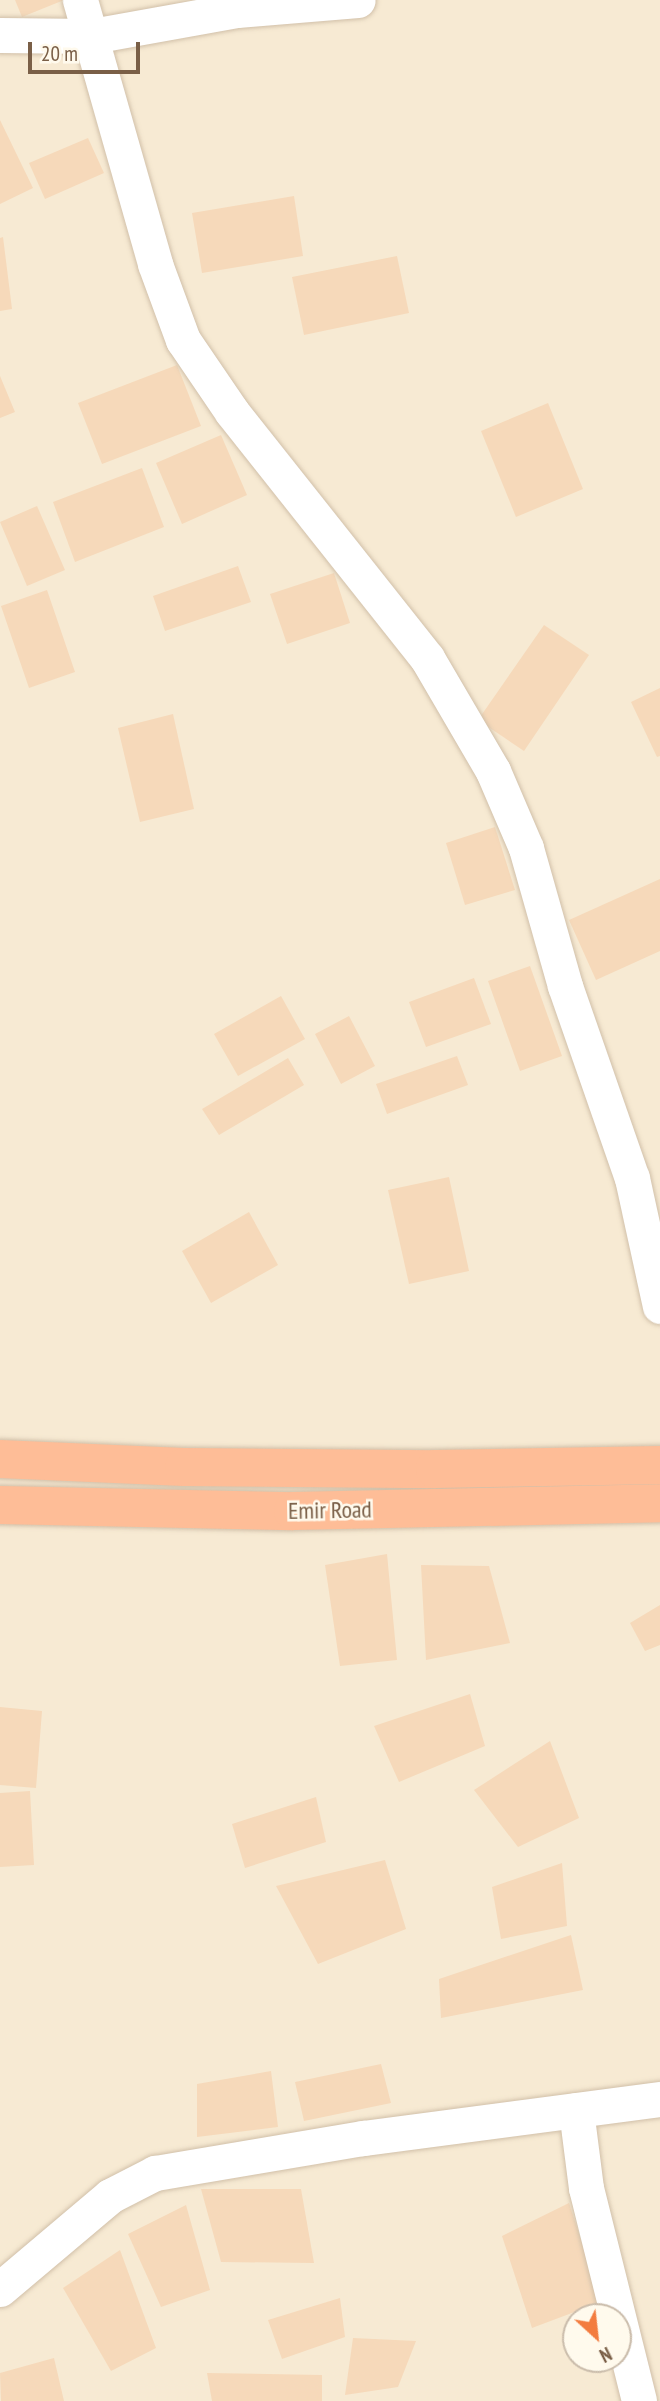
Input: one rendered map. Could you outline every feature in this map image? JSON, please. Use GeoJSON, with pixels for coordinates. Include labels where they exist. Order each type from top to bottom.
{"type":"FeatureCollection","features":[{"type":"Feature","properties":{"kind":"highway","name":"Emir Road"},"geometry":{"type":"LineString","coordinates":[[0,1459],[435,1469],[660,1465]]}},
{"type":"Feature","properties":{"kind":"highway","name":"Emir Road"},"geometry":{"type":"LineString","coordinates":[[0,1505],[293,1511],[660,1503]]}},
{"type":"Feature","properties":{"kind":"street"},"geometry":{"type":"LineString","coordinates":[[80,0],[155,264],[183,340],[232,412],[428,658],[493,771],[526,848],[585,1048],[632,1178],[660,1306]]}},
{"type":"Feature","properties":{"kind":"street"},"geometry":{"type":"LineString","coordinates":[[0,35],[92,36],[237,10],[358,0]]}},
{"type":"Feature","properties":{"kind":"street"},"geometry":{"type":"LineString","coordinates":[[0,2289],[110,2196],[155,2173],[363,2137],[660,2098]]}},
{"type":"Feature","properties":{"kind":"street"},"geometry":{"type":"LineString","coordinates":[[576,2110],[586,2188],[625,2331],[639,2401]]}},
{"type":"Feature","properties":{"kind":"shaded area"},"geometry":{"type":"Polygon","coordinates":[[[0,0],[660,0],[660,2401],[0,2401],[0,0]]]}},
{"type":"Feature","properties":{"kind":"building"},"geometry":{"type":"Polygon","coordinates":[[[15,0],[64,0],[22,17],[15,0]]]}},
{"type":"Feature","properties":{"kind":"building"},"geometry":{"type":"Polygon","coordinates":[[[0,120],[33,188],[0,204],[0,120]]]}},
{"type":"Feature","properties":{"kind":"building"},"geometry":{"type":"Polygon","coordinates":[[[88,138],[104,173],[45,199],[29,163],[88,138]]]}},
{"type":"Feature","properties":{"kind":"building"},"geometry":{"type":"Polygon","coordinates":[[[294,196],[303,256],[202,273],[192,213],[294,196]]]}},
{"type":"Feature","properties":{"kind":"building"},"geometry":{"type":"Polygon","coordinates":[[[3,237],[12,309],[0,311],[0,238],[3,237]]]}},
{"type":"Feature","properties":{"kind":"building"},"geometry":{"type":"Polygon","coordinates":[[[397,256],[409,313],[304,335],[292,277],[397,256]]]}},
{"type":"Feature","properties":{"kind":"building"},"geometry":{"type":"Polygon","coordinates":[[[177,365],[201,426],[102,464],[78,403],[177,365]]]}},
{"type":"Feature","properties":{"kind":"building"},"geometry":{"type":"Polygon","coordinates":[[[0,376],[15,412],[0,418],[0,376]]]}},
{"type":"Feature","properties":{"kind":"building"},"geometry":{"type":"Polygon","coordinates":[[[548,403],[583,489],[516,517],[481,431],[548,403]]]}},
{"type":"Feature","properties":{"kind":"building"},"geometry":{"type":"Polygon","coordinates":[[[221,435],[247,495],[182,524],[156,463],[221,435]]]}},
{"type":"Feature","properties":{"kind":"building"},"geometry":{"type":"Polygon","coordinates":[[[142,468],[164,527],[75,562],[53,502],[142,468]]]}},
{"type":"Feature","properties":{"kind":"building"},"geometry":{"type":"Polygon","coordinates":[[[37,506],[65,570],[27,586],[0,522],[37,506]]]}},
{"type":"Feature","properties":{"kind":"building"},"geometry":{"type":"Polygon","coordinates":[[[238,566],[251,602],[165,631],[153,596],[238,566]]]}},
{"type":"Feature","properties":{"kind":"building"},"geometry":{"type":"Polygon","coordinates":[[[334,573],[350,623],[287,644],[270,594],[334,573]]]}},
{"type":"Feature","properties":{"kind":"building"},"geometry":{"type":"Polygon","coordinates":[[[47,590],[75,672],[29,688],[1,606],[47,590]]]}},
{"type":"Feature","properties":{"kind":"building"},"geometry":{"type":"Polygon","coordinates":[[[544,625],[589,655],[524,751],[478,720],[544,625]]]}},
{"type":"Feature","properties":{"kind":"building"},"geometry":{"type":"Polygon","coordinates":[[[660,688],[660,756],[657,757],[631,702],[660,688]]]}},
{"type":"Feature","properties":{"kind":"building"},"geometry":{"type":"Polygon","coordinates":[[[173,714],[194,809],[140,822],[118,728],[173,714]]]}},
{"type":"Feature","properties":{"kind":"building"},"geometry":{"type":"Polygon","coordinates":[[[495,827],[515,890],[465,905],[446,843],[495,827]]]}},
{"type":"Feature","properties":{"kind":"building"},"geometry":{"type":"Polygon","coordinates":[[[660,879],[660,951],[596,980],[569,920],[660,879]]]}},
{"type":"Feature","properties":{"kind":"building"},"geometry":{"type":"Polygon","coordinates":[[[530,966],[562,1056],[520,1071],[488,981],[530,966]]]}},
{"type":"Feature","properties":{"kind":"building"},"geometry":{"type":"Polygon","coordinates":[[[474,978],[491,1024],[426,1047],[409,1002],[474,978]]]}},
{"type":"Feature","properties":{"kind":"building"},"geometry":{"type":"Polygon","coordinates":[[[281,996],[305,1039],[238,1076],[214,1034],[281,996]]]}},
{"type":"Feature","properties":{"kind":"building"},"geometry":{"type":"Polygon","coordinates":[[[349,1016],[375,1066],[341,1084],[315,1034],[349,1016]]]}},
{"type":"Feature","properties":{"kind":"building"},"geometry":{"type":"Polygon","coordinates":[[[457,1056],[468,1085],[387,1114],[376,1084],[457,1056]]]}},
{"type":"Feature","properties":{"kind":"building"},"geometry":{"type":"Polygon","coordinates":[[[288,1058],[304,1085],[219,1135],[202,1109],[288,1058]]]}},
{"type":"Feature","properties":{"kind":"building"},"geometry":{"type":"Polygon","coordinates":[[[449,1177],[469,1271],[409,1284],[388,1190],[449,1177]]]}},
{"type":"Feature","properties":{"kind":"building"},"geometry":{"type":"Polygon","coordinates":[[[249,1212],[278,1265],[211,1303],[182,1251],[249,1212]]]}},
{"type":"Feature","properties":{"kind":"building"},"geometry":{"type":"Polygon","coordinates":[[[387,1554],[397,1660],[340,1666],[325,1565],[387,1554]]]}},
{"type":"Feature","properties":{"kind":"building"},"geometry":{"type":"Polygon","coordinates":[[[421,1565],[489,1566],[510,1643],[426,1660],[421,1565]]]}},
{"type":"Feature","properties":{"kind":"building"},"geometry":{"type":"Polygon","coordinates":[[[660,1605],[660,1645],[645,1651],[630,1623],[660,1605]]]}},
{"type":"Feature","properties":{"kind":"building"},"geometry":{"type":"Polygon","coordinates":[[[470,1694],[485,1746],[399,1782],[374,1726],[470,1694]]]}},
{"type":"Feature","properties":{"kind":"building"},"geometry":{"type":"Polygon","coordinates":[[[0,1707],[42,1711],[36,1788],[0,1785],[0,1707]]]}},
{"type":"Feature","properties":{"kind":"building"},"geometry":{"type":"Polygon","coordinates":[[[550,1741],[579,1818],[518,1847],[474,1790],[550,1741]]]}},
{"type":"Feature","properties":{"kind":"building"},"geometry":{"type":"Polygon","coordinates":[[[30,1791],[34,1865],[0,1867],[0,1793],[30,1791]]]}},
{"type":"Feature","properties":{"kind":"building"},"geometry":{"type":"Polygon","coordinates":[[[316,1797],[326,1842],[245,1868],[232,1824],[316,1797]]]}},
{"type":"Feature","properties":{"kind":"building"},"geometry":{"type":"Polygon","coordinates":[[[385,1860],[406,1929],[318,1964],[276,1886],[385,1860]]]}},
{"type":"Feature","properties":{"kind":"building"},"geometry":{"type":"Polygon","coordinates":[[[562,1863],[567,1926],[501,1939],[492,1887],[562,1863]]]}},
{"type":"Feature","properties":{"kind":"building"},"geometry":{"type":"Polygon","coordinates":[[[571,1935],[583,1990],[441,2018],[439,1979],[571,1935]]]}},
{"type":"Feature","properties":{"kind":"building"},"geometry":{"type":"Polygon","coordinates":[[[381,2064],[391,2103],[304,2121],[295,2082],[381,2064]]]}},
{"type":"Feature","properties":{"kind":"building"},"geometry":{"type":"Polygon","coordinates":[[[271,2071],[278,2127],[197,2137],[197,2084],[271,2071]]]}},
{"type":"Feature","properties":{"kind":"building"},"geometry":{"type":"Polygon","coordinates":[[[201,2189],[301,2189],[314,2263],[221,2262],[201,2189]]]}},
{"type":"Feature","properties":{"kind":"building"},"geometry":{"type":"Polygon","coordinates":[[[569,2203],[601,2302],[562,2303],[562,2317],[532,2328],[502,2236],[569,2203]]]}},
{"type":"Feature","properties":{"kind":"building"},"geometry":{"type":"Polygon","coordinates":[[[186,2205],[210,2290],[161,2307],[128,2234],[186,2205]]]}},
{"type":"Feature","properties":{"kind":"building"},"geometry":{"type":"Polygon","coordinates":[[[120,2250],[156,2348],[111,2371],[63,2288],[120,2250]]]}},
{"type":"Feature","properties":{"kind":"building"},"geometry":{"type":"Polygon","coordinates":[[[340,2298],[345,2337],[282,2359],[268,2320],[340,2298]]]}},
{"type":"Feature","properties":{"kind":"building"},"geometry":{"type":"Polygon","coordinates":[[[353,2338],[416,2341],[398,2387],[345,2395],[353,2338]]]}},
{"type":"Feature","properties":{"kind":"building"},"geometry":{"type":"Polygon","coordinates":[[[54,2358],[64,2401],[1,2401],[0,2373],[54,2358]]]}},
{"type":"Feature","properties":{"kind":"building"},"geometry":{"type":"Polygon","coordinates":[[[207,2373],[322,2375],[322,2401],[212,2401],[207,2373]]]}}]}
